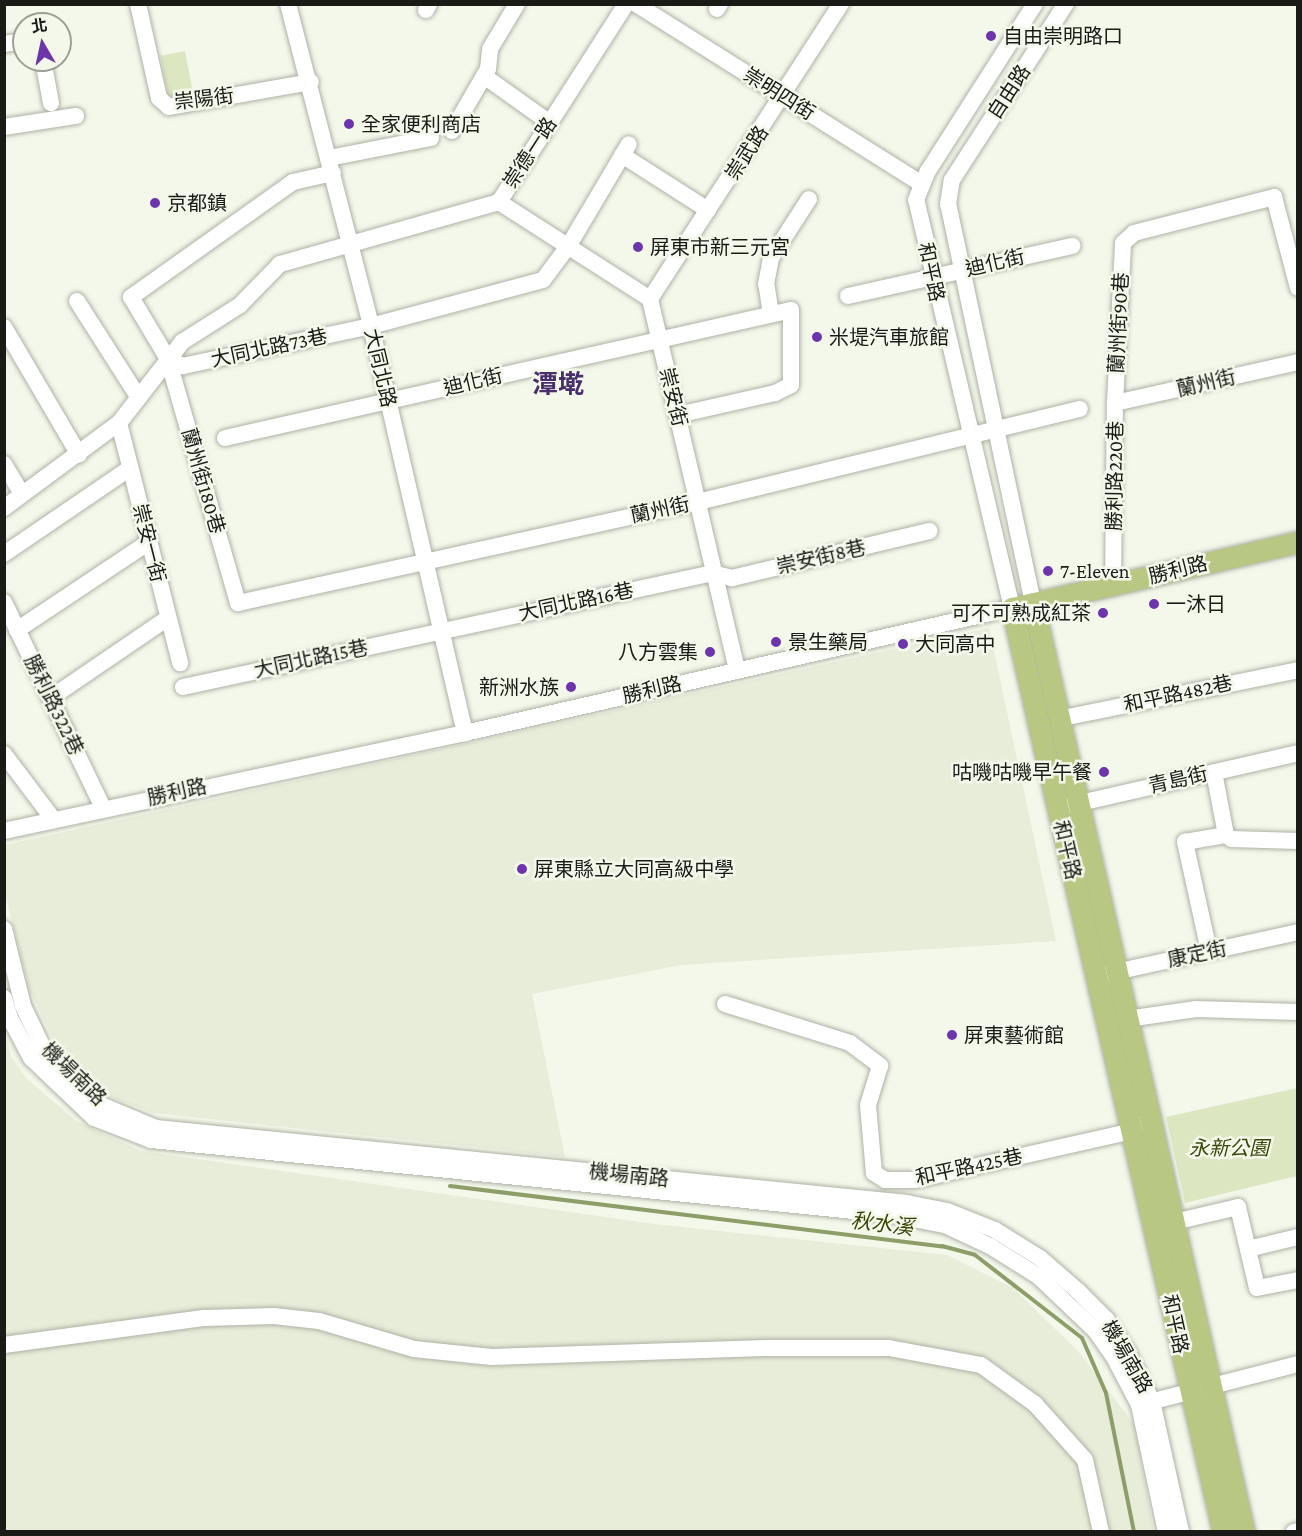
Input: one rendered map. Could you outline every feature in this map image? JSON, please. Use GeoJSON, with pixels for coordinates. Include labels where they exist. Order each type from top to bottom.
{"type":"FeatureCollection","features":[{"type":"Feature","properties":{"kind":"main road","name":"勝利路"},"geometry":{"type":"LineString","coordinates":[[1012,608],[1298,542]]}},
{"type":"Feature","properties":{"kind":"main road","name":"和平路"},"geometry":{"type":"LineString","coordinates":[[1033,603],[1058,719],[1067,806]]}},
{"type":"Feature","properties":{"kind":"main road","name":"和平路"},"geometry":{"type":"LineString","coordinates":[[1012,608],[1067,806],[1107,973],[1125,1098],[1133,1131],[1201,1389],[1244,1532]]}},
{"type":"Feature","properties":{"kind":"main road","name":"和平路"},"geometry":{"type":"LineString","coordinates":[[1107,973],[1127,1019],[1174,1222],[1223,1532]]}},
{"type":"Feature","properties":{"kind":"street","name":"崇陽街"},"geometry":{"type":"LineString","coordinates":[[138,4],[159,98],[169,107],[310,82]]}},
{"type":"Feature","properties":{"kind":"street","name":"大同北路"},"geometry":{"type":"LineString","coordinates":[[288,4],[310,82],[370,326],[425,560],[439,632],[465,732]]}},
{"type":"Feature","properties":{"kind":"street"},"geometry":{"type":"LineString","coordinates":[[452,131],[484,76],[490,49],[517,4]]}},
{"type":"Feature","properties":{"kind":"street","name":"崇德一路"},"geometry":{"type":"LineString","coordinates":[[4,508],[79,455],[119,423],[182,342],[240,305],[280,264],[499,202],[626,4]]}},
{"type":"Feature","properties":{"kind":"street","name":"崇明四街"},"geometry":{"type":"LineString","coordinates":[[636,4],[783,97],[925,178]]}},
{"type":"Feature","properties":{"kind":"street","name":"崇武路"},"geometry":{"type":"LineString","coordinates":[[650,299],[783,97],[841,4]]}},
{"type":"Feature","properties":{"kind":"street","name":"自由路"},"geometry":{"type":"LineString","coordinates":[[925,178],[1035,4]]}},
{"type":"Feature","properties":{"kind":"street","name":"自由路"},"geometry":{"type":"LineString","coordinates":[[952,180],[1066,4]]}},
{"type":"Feature","properties":{"kind":"street"},"geometry":{"type":"LineString","coordinates":[[45,72],[51,103]]}},
{"type":"Feature","properties":{"kind":"street"},"geometry":{"type":"LineString","coordinates":[[484,76],[550,123]]}},
{"type":"Feature","properties":{"kind":"street"},"geometry":{"type":"LineString","coordinates":[[4,127],[76,116]]}},
{"type":"Feature","properties":{"kind":"street"},"geometry":{"type":"LineString","coordinates":[[331,166],[431,138]]}},
{"type":"Feature","properties":{"kind":"street","name":"大同北路73巷"},"geometry":{"type":"LineString","coordinates":[[168,359],[183,366],[370,326],[543,280],[569,245],[625,150],[708,210]]}},
{"type":"Feature","properties":{"kind":"street","name":"蘭州街180巷"},"geometry":{"type":"LineString","coordinates":[[238,603],[168,359],[131,297],[293,182],[331,166]]}},
{"type":"Feature","properties":{"kind":"street","name":"和平路"},"geometry":{"type":"LineString","coordinates":[[925,178],[916,200],[932,278],[1012,608]]}},
{"type":"Feature","properties":{"kind":"street","name":"和平路"},"geometry":{"type":"LineString","coordinates":[[952,180],[948,204],[1033,603]]}},
{"type":"Feature","properties":{"kind":"street","name":"蘭州街90巷"},"geometry":{"type":"LineString","coordinates":[[1115,403],[1123,243],[1134,233],[1274,197],[1298,288]]}},
{"type":"Feature","properties":{"kind":"street"},"geometry":{"type":"LineString","coordinates":[[771,314],[766,284],[771,258],[809,199]]}},
{"type":"Feature","properties":{"kind":"street"},"geometry":{"type":"LineString","coordinates":[[499,202],[650,299]]}},
{"type":"Feature","properties":{"kind":"street","name":"迪化街"},"geometry":{"type":"LineString","coordinates":[[848,296],[1072,246]]}},
{"type":"Feature","properties":{"kind":"street","name":"崇安街"},"geometry":{"type":"LineString","coordinates":[[650,299],[737,671]]}},
{"type":"Feature","properties":{"kind":"street"},"geometry":{"type":"LineString","coordinates":[[77,301],[139,398]]}},
{"type":"Feature","properties":{"kind":"street","name":"迪化街"},"geometry":{"type":"LineString","coordinates":[[225,438],[658,338],[791,310],[791,385],[775,393],[677,415]]}},
{"type":"Feature","properties":{"kind":"street"},"geometry":{"type":"LineString","coordinates":[[4,327],[79,455]]}},
{"type":"Feature","properties":{"kind":"street","name":"蘭州街"},"geometry":{"type":"LineString","coordinates":[[1115,403],[1298,362]]}},
{"type":"Feature","properties":{"kind":"street","name":"勝利路220巷"},"geometry":{"type":"LineString","coordinates":[[1113,586],[1115,403]]}},
{"type":"Feature","properties":{"kind":"street","name":"蘭州街"},"geometry":{"type":"LineString","coordinates":[[238,603],[425,560],[698,502],[1080,409]]}},
{"type":"Feature","properties":{"kind":"street","name":"崇安一街"},"geometry":{"type":"LineString","coordinates":[[119,423],[180,663]]}},
{"type":"Feature","properties":{"kind":"street"},"geometry":{"type":"LineString","coordinates":[[4,464],[22,494]]}},
{"type":"Feature","properties":{"kind":"street"},"geometry":{"type":"LineString","coordinates":[[4,554],[130,468]]}},
{"type":"Feature","properties":{"kind":"street","name":"崇安街8巷"},"geometry":{"type":"LineString","coordinates":[[713,573],[732,578],[929,531]]}},
{"type":"Feature","properties":{"kind":"street"},"geometry":{"type":"LineString","coordinates":[[17,630],[149,542]]}},
{"type":"Feature","properties":{"kind":"street","name":"大同北路16巷"},"geometry":{"type":"LineString","coordinates":[[439,632],[713,573]]}},
{"type":"Feature","properties":{"kind":"street","name":"勝利路322巷"},"geometry":{"type":"LineString","coordinates":[[4,602],[104,808]]}},
{"type":"Feature","properties":{"kind":"street","name":"勝利路"},"geometry":{"type":"LineString","coordinates":[[4,831],[465,732],[1012,608]]}},
{"type":"Feature","properties":{"kind":"street"},"geometry":{"type":"LineString","coordinates":[[52,697],[168,618]]}},
{"type":"Feature","properties":{"kind":"street","name":"大同北路15巷"},"geometry":{"type":"LineString","coordinates":[[183,687],[439,632]]}},
{"type":"Feature","properties":{"kind":"street","name":"和平路482巷"},"geometry":{"type":"LineString","coordinates":[[1058,719],[1298,670]]}},
{"type":"Feature","properties":{"kind":"street","name":"青島街"},"geometry":{"type":"LineString","coordinates":[[1067,806],[1298,753]]}},
{"type":"Feature","properties":{"kind":"street"},"geometry":{"type":"LineString","coordinates":[[4,754],[53,819]]}},
{"type":"Feature","properties":{"kind":"street"},"geometry":{"type":"LineString","coordinates":[[1209,951],[1185,842],[1226,835],[1214,772]]}},
{"type":"Feature","properties":{"kind":"street"},"geometry":{"type":"LineString","coordinates":[[1231,839],[1298,841]]}},
{"type":"Feature","properties":{"kind":"street","name":"機場南路"},"geometry":{"type":"LineString","coordinates":[[4,929],[23,1006],[44,1050],[101,1105],[156,1128],[907,1203],[947,1211],[995,1230],[1040,1258],[1078,1291],[1112,1328],[1145,1403],[1181,1532]]}},
{"type":"Feature","properties":{"kind":"street","name":"康定街"},"geometry":{"type":"LineString","coordinates":[[1107,973],[1298,932]]}},
{"type":"Feature","properties":{"kind":"street","name":"機場南路"},"geometry":{"type":"LineString","coordinates":[[4,998],[9,1016],[31,1058],[94,1118],[152,1140],[893,1215],[945,1225],[990,1246],[1038,1276],[1075,1310],[1115,1359],[1145,1403],[1166,1532]]}},
{"type":"Feature","properties":{"kind":"street","name":"和平路425巷"},"geometry":{"type":"LineString","coordinates":[[725,1004],[850,1043],[880,1066],[868,1104],[874,1173],[885,1180],[915,1180],[1133,1131]]}},
{"type":"Feature","properties":{"kind":"street"},"geometry":{"type":"LineString","coordinates":[[1127,1019],[1196,1009],[1298,1012]]}},
{"type":"Feature","properties":{"kind":"street"},"geometry":{"type":"LineString","coordinates":[[1125,1098],[1148,1108],[1133,1131]]}},
{"type":"Feature","properties":{"kind":"street"},"geometry":{"type":"LineString","coordinates":[[1174,1222],[1238,1207],[1257,1288],[1298,1280]]}},
{"type":"Feature","properties":{"kind":"street"},"geometry":{"type":"LineString","coordinates":[[1248,1249],[1298,1237]]}},
{"type":"Feature","properties":{"kind":"street"},"geometry":{"type":"LineString","coordinates":[[4,1345],[205,1318],[274,1316],[319,1321],[414,1349],[492,1357],[765,1348],[889,1348],[981,1365],[1035,1404],[1085,1460],[1101,1532]]}},
{"type":"Feature","properties":{"kind":"street"},"geometry":{"type":"LineString","coordinates":[[1145,1403],[1298,1364]]}},
{"type":"Feature","properties":{"kind":"shaded area","name":"屏東縣立大同高級中學"},"geometry":{"type":"Polygon","coordinates":[[[989,628],[1056,941],[681,965],[532,994],[565,1157],[154,1113],[105,1095],[58,1049],[29,989],[5,893],[5,845],[989,628]]]}},
{"type":"Feature","properties":{"kind":"shaded area"},"geometry":{"type":"Polygon","coordinates":[[[4,1028],[11,1056],[26,1078],[76,1121],[141,1151],[654,1224],[947,1255],[1013,1288],[1077,1350],[1134,1424],[1154,1531],[5,1531],[4,1028]]]}},
{"type":"Feature","properties":{"kind":"green space"},"geometry":{"type":"Polygon","coordinates":[[[185,51],[194,96],[169,101],[160,56],[185,51]]]}},
{"type":"Feature","properties":{"kind":"green space","name":"永新公園"},"geometry":{"type":"Polygon","coordinates":[[[1297,1088],[1297,1176],[1185,1203],[1166,1117],[1297,1088]]]}},
{"type":"Feature","properties":{"kind":"waterway","name":"秋水溪"},"geometry":{"type":"LineString","coordinates":[[450,1186],[942,1246],[975,1255],[1082,1338],[1106,1393],[1134,1532]]}},
{"type":"Feature","properties":{"kind":"place","name":"自由崇明路口"},"geometry":{"type":"Point","coordinates":[991,36]}},
{"type":"Feature","properties":{"kind":"place","name":"全家便利商店"},"geometry":{"type":"Point","coordinates":[349,124]}},
{"type":"Feature","properties":{"kind":"place","name":"京都鎮"},"geometry":{"type":"Point","coordinates":[155,203]}},
{"type":"Feature","properties":{"kind":"place","name":"屏東市新三元宮"},"geometry":{"type":"Point","coordinates":[638,247]}},
{"type":"Feature","properties":{"kind":"place","name":"米堤汽車旅館"},"geometry":{"type":"Point","coordinates":[817,337]}},
{"type":"Feature","properties":{"kind":"place","name":"7-Eleven"},"geometry":{"type":"Point","coordinates":[1048,571]}},
{"type":"Feature","properties":{"kind":"place","name":"一沐日"},"geometry":{"type":"Point","coordinates":[1154,604]}},
{"type":"Feature","properties":{"kind":"place","name":"可不可熟成紅茶"},"geometry":{"type":"Point","coordinates":[1103,613]}},
{"type":"Feature","properties":{"kind":"place","name":"景生藥局"},"geometry":{"type":"Point","coordinates":[776,642]}},
{"type":"Feature","properties":{"kind":"place","name":"大同高中"},"geometry":{"type":"Point","coordinates":[903,644]}},
{"type":"Feature","properties":{"kind":"place","name":"八方雲集"},"geometry":{"type":"Point","coordinates":[710,652]}},
{"type":"Feature","properties":{"kind":"place","name":"新洲水族"},"geometry":{"type":"Point","coordinates":[571,687]}},
{"type":"Feature","properties":{"kind":"place","name":"咕嘰咕嘰早午餐"},"geometry":{"type":"Point","coordinates":[1104,772]}},
{"type":"Feature","properties":{"kind":"place","name":"屏東縣立大同高級中學"},"geometry":{"type":"Point","coordinates":[522,869]}},
{"type":"Feature","properties":{"kind":"place","name":"屏東藝術館"},"geometry":{"type":"Point","coordinates":[952,1035]}},
{"type":"Feature","properties":{"kind":"district","name":"潭墘"},"geometry":{"type":"Point","coordinates":[558,385]}}]}
